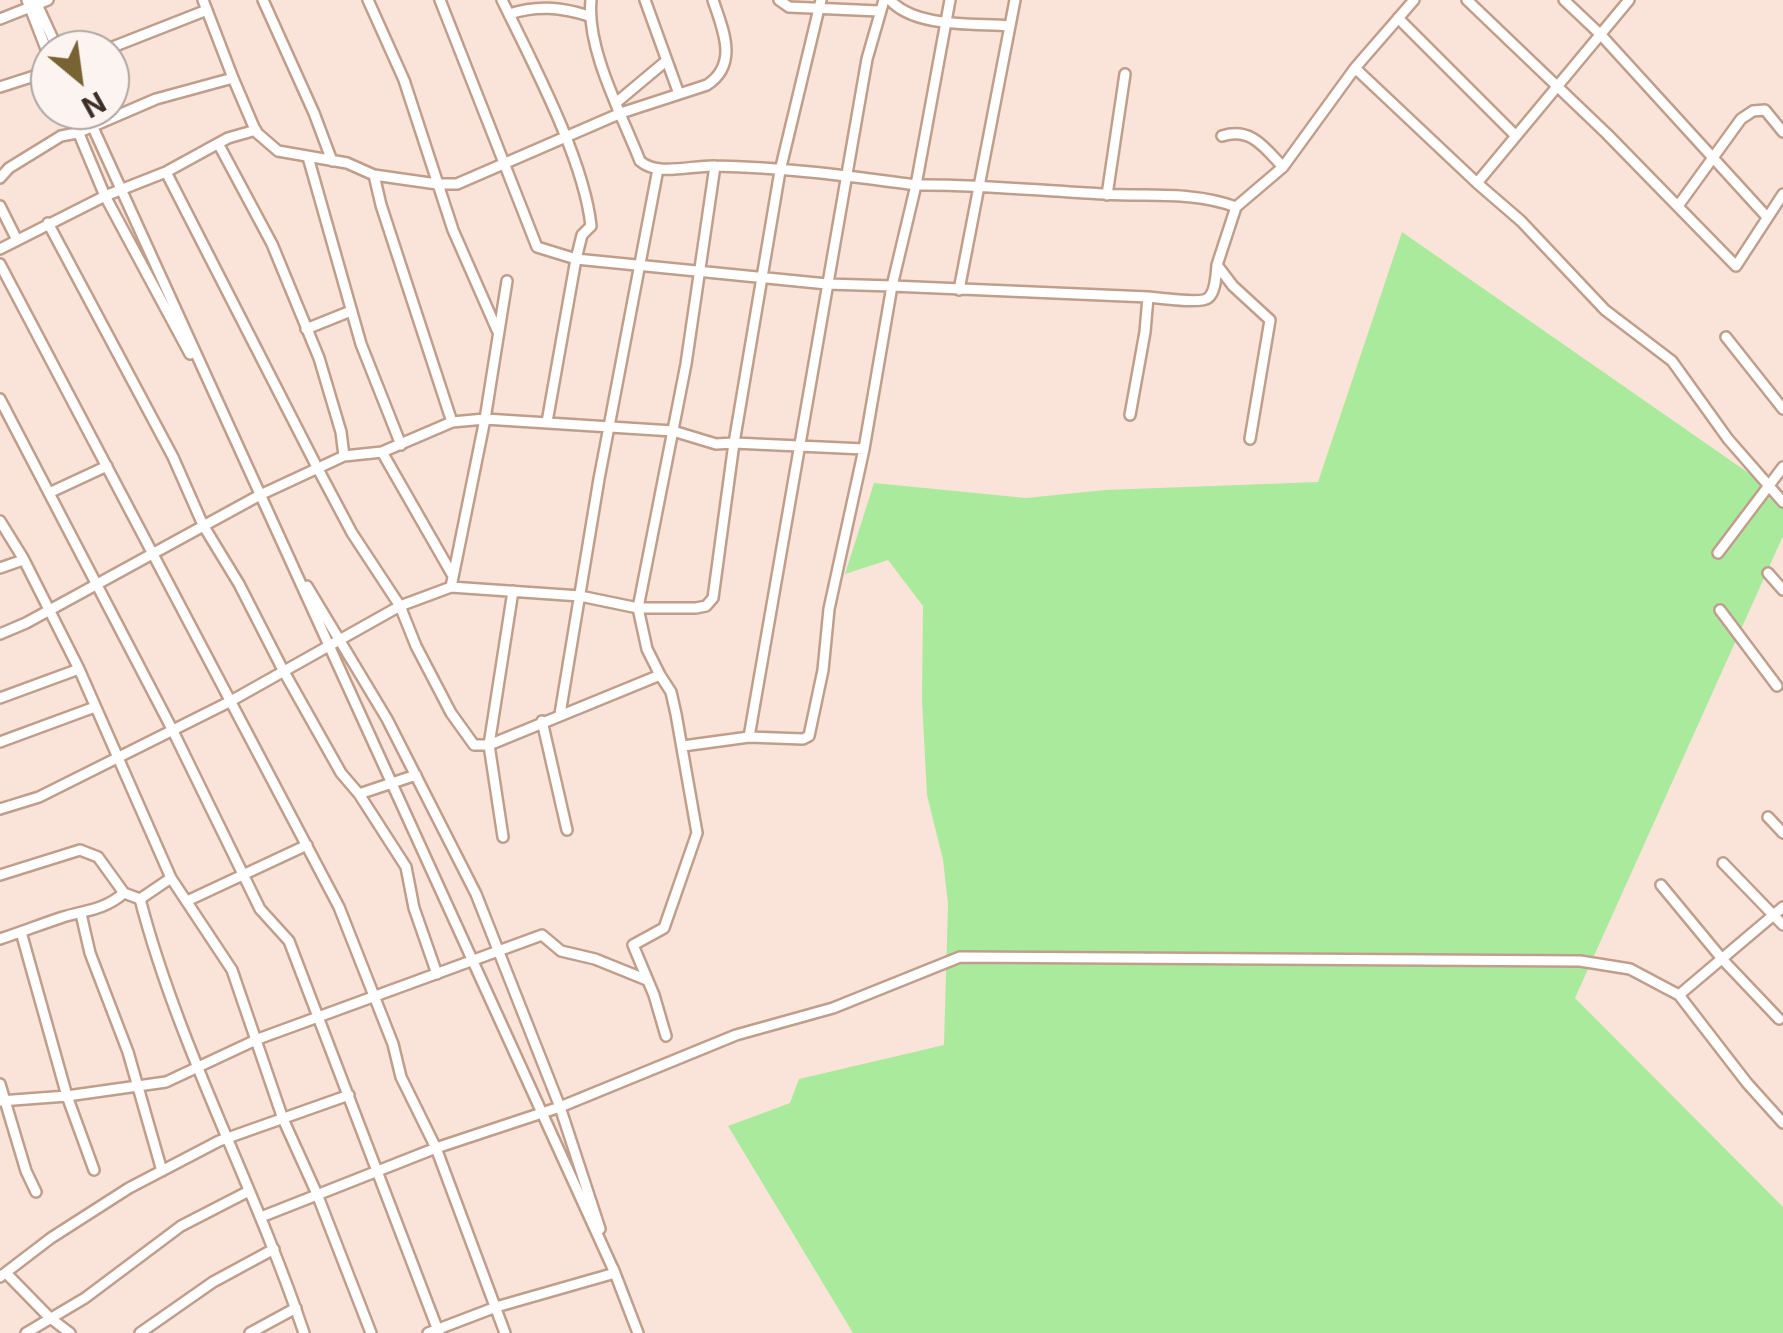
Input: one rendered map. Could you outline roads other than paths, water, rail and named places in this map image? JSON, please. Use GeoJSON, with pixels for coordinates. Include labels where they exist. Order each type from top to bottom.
{"type":"FeatureCollection","features":[{"type":"Feature","properties":{"kind":"street"},"geometry":{"type":"LineString","coordinates":[[0,19],[30,2],[48,0]]}},
{"type":"Feature","properties":{"kind":"street"},"geometry":{"type":"LineString","coordinates":[[263,0],[332,161]]}},
{"type":"Feature","properties":{"kind":"street"},"geometry":{"type":"LineString","coordinates":[[368,0],[404,80],[453,230],[497,330]]}},
{"type":"Feature","properties":{"kind":"street"},"geometry":{"type":"LineString","coordinates":[[440,0],[537,248],[576,259],[639,267],[828,284],[1022,290],[1200,302],[1208,298],[1236,207],[1283,167],[1355,68],[1414,0]]}},
{"type":"Feature","properties":{"kind":"street"},"geometry":{"type":"LineString","coordinates":[[502,0],[565,138],[591,226],[582,236],[576,259],[546,422]]}},
{"type":"Feature","properties":{"kind":"street"},"geometry":{"type":"LineString","coordinates":[[591,0],[589,16],[640,161],[658,169],[715,166],[916,185],[978,184],[1107,194],[1152,193],[1216,199],[1236,207]]}},
{"type":"Feature","properties":{"kind":"street"},"geometry":{"type":"LineString","coordinates":[[130,39],[205,5],[256,130],[278,151],[347,163],[374,175],[457,184],[621,113],[706,85],[721,74],[727,48],[713,0]]}},
{"type":"Feature","properties":{"kind":"street"},"geometry":{"type":"LineString","coordinates":[[779,0],[789,7],[819,5],[879,11]]}},
{"type":"Feature","properties":{"kind":"street"},"geometry":{"type":"LineString","coordinates":[[749,738],[867,59],[879,11],[887,0],[924,20],[1010,26]]}},
{"type":"Feature","properties":{"kind":"street"},"geometry":{"type":"LineString","coordinates":[[683,746],[808,736],[823,670],[829,609],[864,449],[892,286],[916,185],[950,0]]}},
{"type":"Feature","properties":{"kind":"street"},"geometry":{"type":"LineString","coordinates":[[959,290],[1015,0]]}},
{"type":"Feature","properties":{"kind":"street"},"geometry":{"type":"LineString","coordinates":[[1466,0],[1736,266],[1783,194]]}},
{"type":"Feature","properties":{"kind":"street"},"geometry":{"type":"LineString","coordinates":[[1564,0],[1767,217]]}},
{"type":"Feature","properties":{"kind":"street"},"geometry":{"type":"LineString","coordinates":[[1477,183],[1629,0]]}},
{"type":"Feature","properties":{"kind":"street"},"geometry":{"type":"LineString","coordinates":[[30,2],[46,30]]}},
{"type":"Feature","properties":{"kind":"street"},"geometry":{"type":"LineString","coordinates":[[30,2],[40,30]]}},
{"type":"Feature","properties":{"kind":"street"},"geometry":{"type":"LineString","coordinates":[[649,2],[679,94]]}},
{"type":"Feature","properties":{"kind":"street"},"geometry":{"type":"LineString","coordinates":[[0,809],[39,797],[230,702],[400,606],[452,582],[580,596],[638,608],[706,606],[713,598],[734,443],[780,171],[819,5]]}},
{"type":"Feature","properties":{"kind":"street"},"geometry":{"type":"LineString","coordinates":[[509,14],[526,8],[562,8],[589,16]]}},
{"type":"Feature","properties":{"kind":"street"},"geometry":{"type":"LineString","coordinates":[[1398,18],[1515,135]]}},
{"type":"Feature","properties":{"kind":"street"},"geometry":{"type":"LineString","coordinates":[[617,102],[666,60]]}},
{"type":"Feature","properties":{"kind":"street"},"geometry":{"type":"LineString","coordinates":[[1355,68],[1521,221],[1605,310],[1672,361],[1728,439],[1783,502]]}},
{"type":"Feature","properties":{"kind":"street"},"geometry":{"type":"LineString","coordinates":[[1107,194],[1125,74]]}},
{"type":"Feature","properties":{"kind":"street"},"geometry":{"type":"LineString","coordinates":[[0,87],[30,77]]}},
{"type":"Feature","properties":{"kind":"street"},"geometry":{"type":"LineString","coordinates":[[0,178],[45,143],[156,99],[233,78]]}},
{"type":"Feature","properties":{"kind":"street"},"geometry":{"type":"LineString","coordinates":[[1678,206],[1741,119],[1753,111],[1765,110],[1783,132]]}},
{"type":"Feature","properties":{"kind":"street"},"geometry":{"type":"LineString","coordinates":[[76,130],[105,196],[260,495],[339,640],[388,719],[476,894],[560,1107],[638,1333]]}},
{"type":"Feature","properties":{"kind":"street"},"geometry":{"type":"LineString","coordinates":[[94,130],[615,1273]]}},
{"type":"Feature","properties":{"kind":"street"},"geometry":{"type":"LineString","coordinates":[[0,249],[105,196],[256,130]]}},
{"type":"Feature","properties":{"kind":"street"},"geometry":{"type":"LineString","coordinates":[[1222,136],[1248,134],[1283,167]]}},
{"type":"Feature","properties":{"kind":"street"},"geometry":{"type":"LineString","coordinates":[[218,144],[272,244],[330,391],[344,456]]}},
{"type":"Feature","properties":{"kind":"street"},"geometry":{"type":"LineString","coordinates":[[308,157],[350,311],[400,444]]}},
{"type":"Feature","properties":{"kind":"street"},"geometry":{"type":"LineString","coordinates":[[666,1036],[633,945],[664,928],[697,833],[671,692],[647,649],[638,608],[673,431],[715,166]]}},
{"type":"Feature","properties":{"kind":"street"},"geometry":{"type":"LineString","coordinates":[[560,714],[658,169]]}},
{"type":"Feature","properties":{"kind":"street"},"geometry":{"type":"LineString","coordinates":[[166,172],[352,533],[400,606],[416,646],[474,746],[488,744],[660,675]]}},
{"type":"Feature","properties":{"kind":"street"},"geometry":{"type":"LineString","coordinates":[[374,175],[452,422]]}},
{"type":"Feature","properties":{"kind":"street"},"geometry":{"type":"LineString","coordinates":[[0,206],[17,240]]}},
{"type":"Feature","properties":{"kind":"street"},"geometry":{"type":"LineString","coordinates":[[48,223],[172,457],[203,525],[239,584],[283,670],[341,773],[360,794],[406,867],[414,908],[437,974]]}},
{"type":"Feature","properties":{"kind":"street"},"geometry":{"type":"LineString","coordinates":[[0,264],[339,907],[394,1044],[401,1076],[436,1148],[506,1333]]}},
{"type":"Feature","properties":{"kind":"street"},"geometry":{"type":"LineString","coordinates":[[1218,265],[1233,286],[1270,320],[1250,439]]}},
{"type":"Feature","properties":{"kind":"street"},"geometry":{"type":"LineString","coordinates":[[452,582],[485,419],[507,281]]}},
{"type":"Feature","properties":{"kind":"street"},"geometry":{"type":"LineString","coordinates":[[1130,415],[1148,297]]}},
{"type":"Feature","properties":{"kind":"street"},"geometry":{"type":"LineString","coordinates":[[306,329],[350,311]]}},
{"type":"Feature","properties":{"kind":"street"},"geometry":{"type":"LineString","coordinates":[[1726,337],[1783,409]]}},
{"type":"Feature","properties":{"kind":"street"},"geometry":{"type":"LineString","coordinates":[[0,399],[172,729],[260,910],[289,941],[378,1170],[435,1332],[496,1307],[615,1273]]}},
{"type":"Feature","properties":{"kind":"street"},"geometry":{"type":"LineString","coordinates":[[0,634],[260,495],[344,456],[382,452],[452,422],[546,422],[673,431],[716,444],[864,449]]}},
{"type":"Feature","properties":{"kind":"street"},"geometry":{"type":"LineString","coordinates":[[382,452],[452,582]]}},
{"type":"Feature","properties":{"kind":"street"},"geometry":{"type":"LineString","coordinates":[[49,493],[107,466]]}},
{"type":"Feature","properties":{"kind":"street"},"geometry":{"type":"LineString","coordinates":[[1718,553],[1783,467]]}},
{"type":"Feature","properties":{"kind":"street"},"geometry":{"type":"LineString","coordinates":[[0,521],[79,670],[171,878],[232,970],[283,1120],[372,1333]]}},
{"type":"Feature","properties":{"kind":"street"},"geometry":{"type":"LineString","coordinates":[[0,568],[23,560]]}},
{"type":"Feature","properties":{"kind":"street"},"geometry":{"type":"LineString","coordinates":[[1768,574],[1783,590]]}},
{"type":"Feature","properties":{"kind":"street"},"geometry":{"type":"LineString","coordinates":[[503,838],[488,744],[513,591]]}},
{"type":"Feature","properties":{"kind":"street"},"geometry":{"type":"LineString","coordinates":[[1720,610],[1781,687]]}},
{"type":"Feature","properties":{"kind":"street"},"geometry":{"type":"LineString","coordinates":[[0,698],[79,670]]}},
{"type":"Feature","properties":{"kind":"street"},"geometry":{"type":"LineString","coordinates":[[0,742],[95,707]]}},
{"type":"Feature","properties":{"kind":"street"},"geometry":{"type":"LineString","coordinates":[[542,721],[567,830]]}},
{"type":"Feature","properties":{"kind":"street"},"geometry":{"type":"LineString","coordinates":[[360,794],[416,775]]}},
{"type":"Feature","properties":{"kind":"street"},"geometry":{"type":"LineString","coordinates":[[1768,818],[1783,833]]}},
{"type":"Feature","properties":{"kind":"street"},"geometry":{"type":"LineString","coordinates":[[187,901],[307,845]]}},
{"type":"Feature","properties":{"kind":"street"},"geometry":{"type":"LineString","coordinates":[[0,875],[80,850],[98,857],[124,894],[140,899]]}},
{"type":"Feature","properties":{"kind":"street"},"geometry":{"type":"LineString","coordinates":[[1723,862],[1783,925]]}},
{"type":"Feature","properties":{"kind":"street"},"geometry":{"type":"LineString","coordinates":[[140,899],[171,878]]}},
{"type":"Feature","properties":{"kind":"street"},"geometry":{"type":"LineString","coordinates":[[1661,885],[1779,1019]]}},
{"type":"Feature","properties":{"kind":"street"},"geometry":{"type":"LineString","coordinates":[[0,939],[111,904],[124,894]]}},
{"type":"Feature","properties":{"kind":"street"},"geometry":{"type":"LineString","coordinates":[[140,899],[185,1042],[262,1217],[304,1333]]}},
{"type":"Feature","properties":{"kind":"street"},"geometry":{"type":"LineString","coordinates":[[1679,995],[1783,906]]}},
{"type":"Feature","properties":{"kind":"street"},"geometry":{"type":"LineString","coordinates":[[81,914],[90,953],[128,1052],[162,1171]]}},
{"type":"Feature","properties":{"kind":"street"},"geometry":{"type":"LineString","coordinates":[[21,932],[67,1096],[94,1170]]}},
{"type":"Feature","properties":{"kind":"street"},"geometry":{"type":"LineString","coordinates":[[3,1101],[166,1082],[258,1039],[542,935],[562,951],[595,959],[647,980]]}},
{"type":"Feature","properties":{"kind":"street"},"geometry":{"type":"LineString","coordinates":[[262,1217],[436,1148],[560,1107],[736,1035],[834,1008],[960,957],[975,955],[1580,960],[1630,969],[1679,995],[1783,1123]]}},
{"type":"Feature","properties":{"kind":"street"},"geometry":{"type":"LineString","coordinates":[[0,1084],[36,1192]]}},
{"type":"Feature","properties":{"kind":"street"},"geometry":{"type":"LineString","coordinates":[[70,1333],[3,1275],[67,1228],[162,1171],[227,1138],[349,1094]]}},
{"type":"Feature","properties":{"kind":"street"},"geometry":{"type":"LineString","coordinates":[[26,1333],[85,1298],[181,1226],[249,1191]]}},
{"type":"Feature","properties":{"kind":"street"},"geometry":{"type":"LineString","coordinates":[[140,1333],[213,1282],[274,1248]]}},
{"type":"Feature","properties":{"kind":"street"},"geometry":{"type":"LineString","coordinates":[[250,1333],[296,1308]]}}]}
